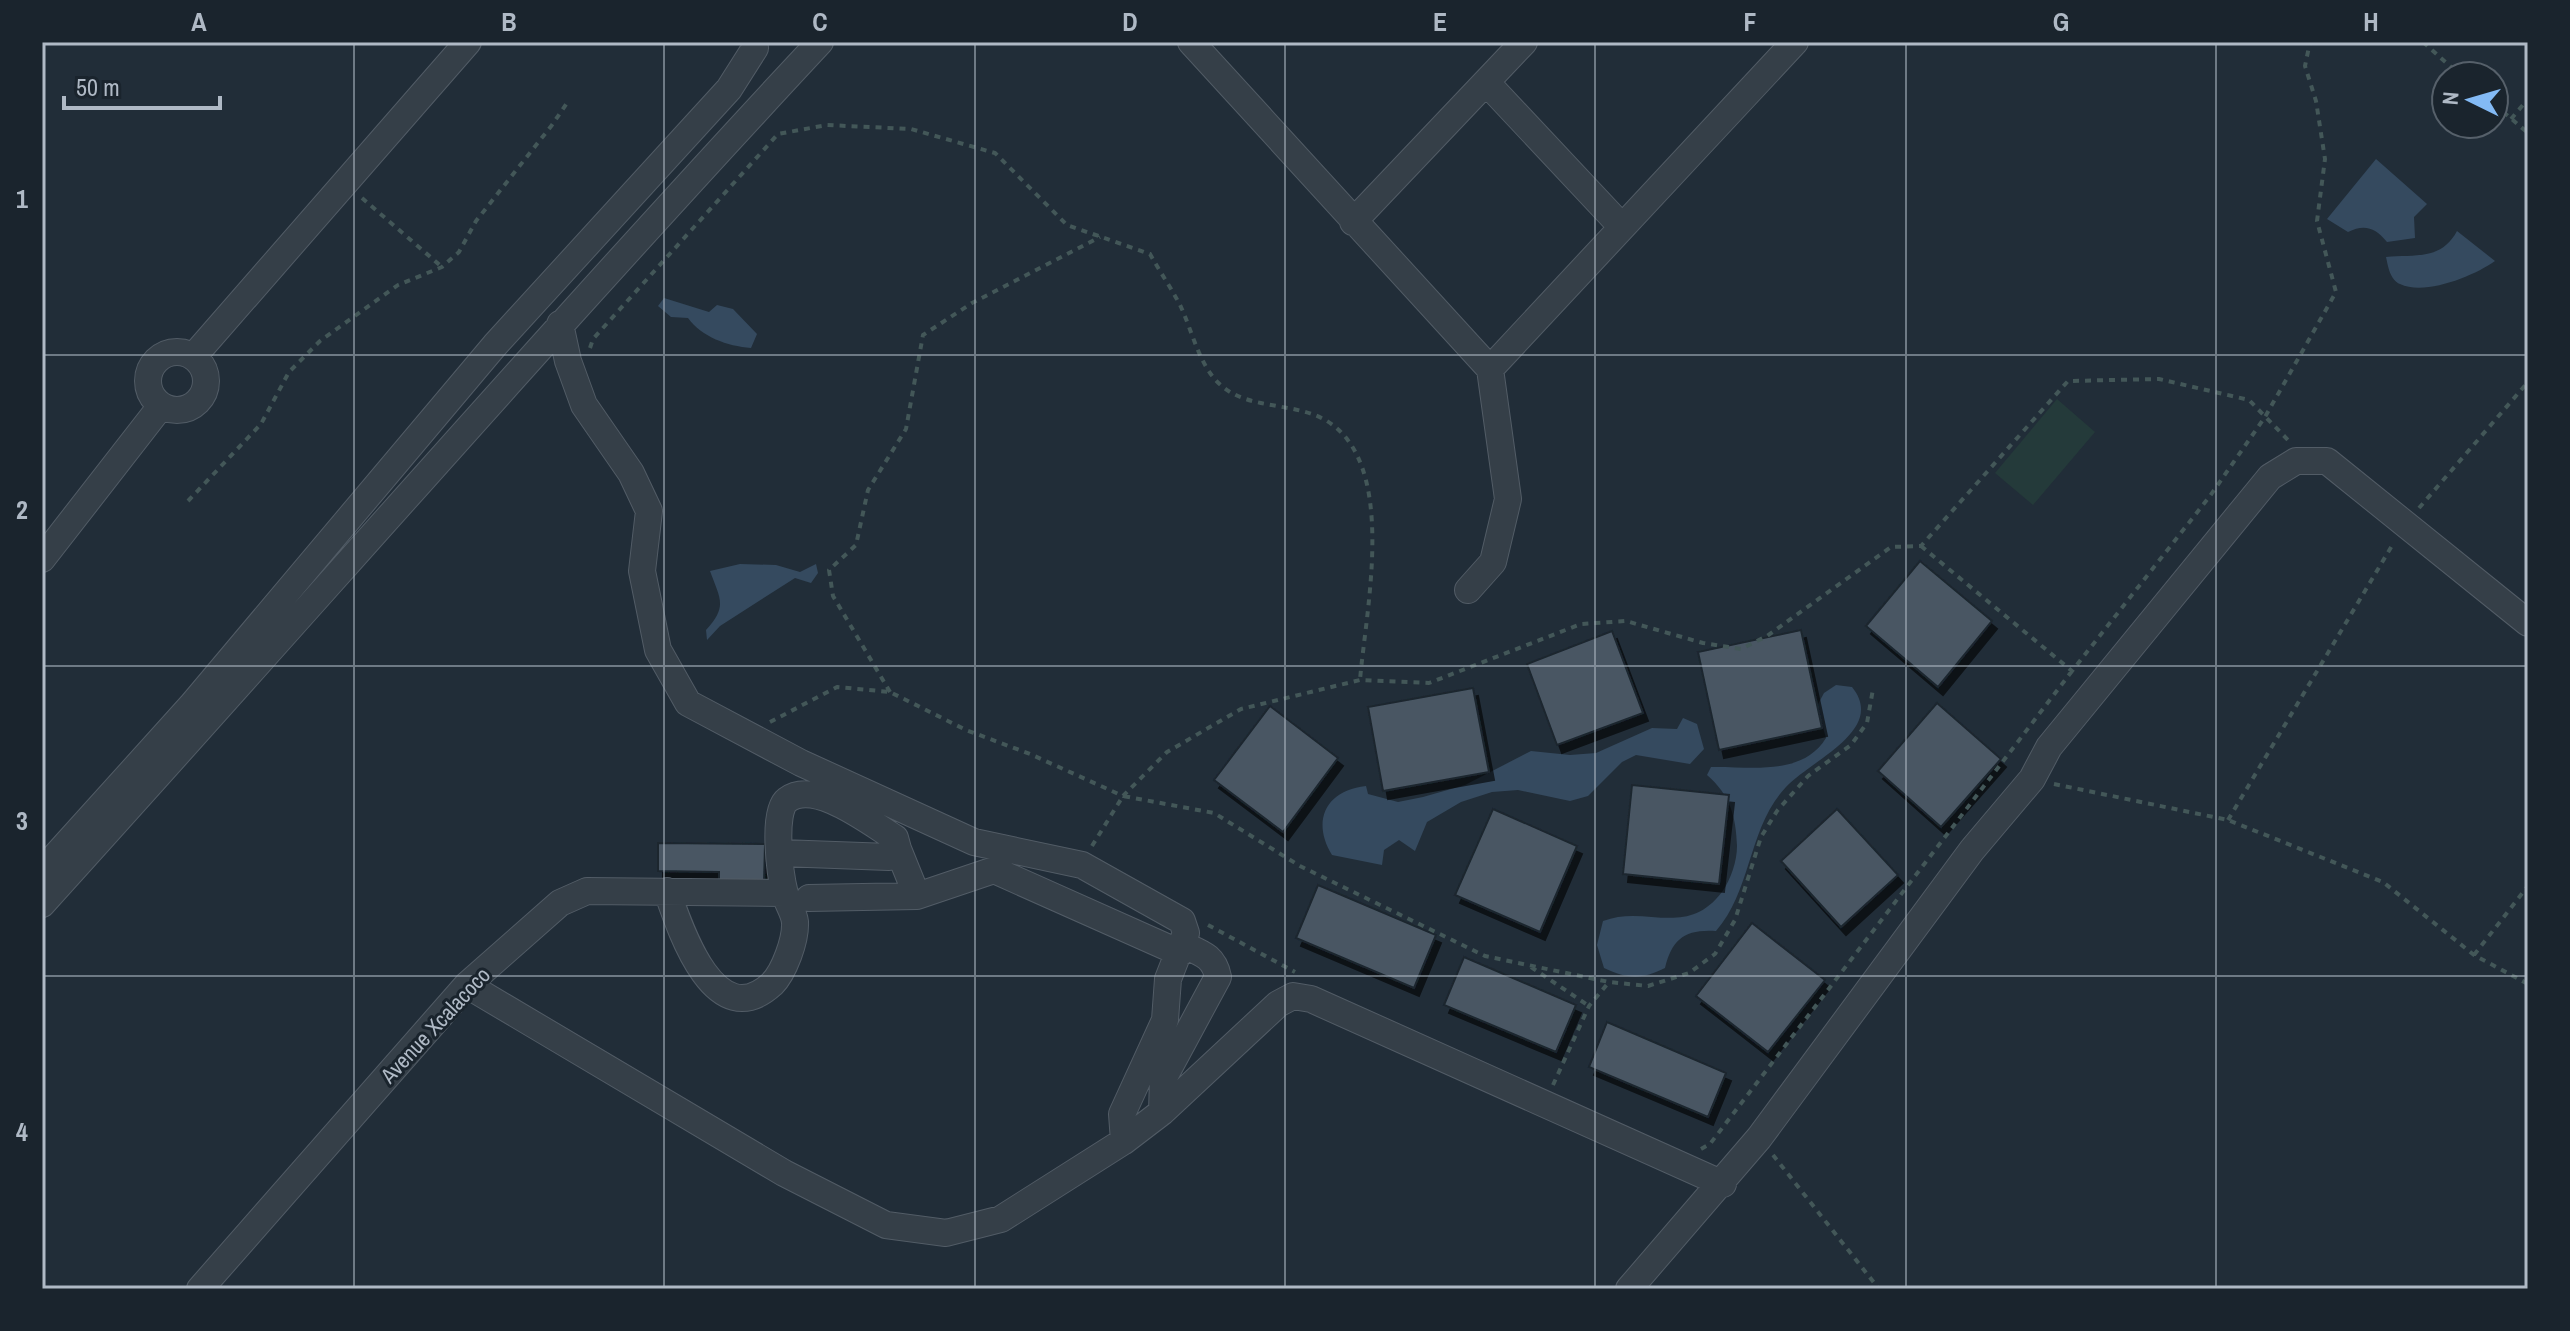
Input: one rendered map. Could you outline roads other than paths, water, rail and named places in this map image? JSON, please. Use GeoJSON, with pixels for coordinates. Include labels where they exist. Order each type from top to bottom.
{"type":"FeatureCollection","features":[{"type":"Feature","properties":{"kind":"street"},"geometry":{"type":"LineString","coordinates":[[193,357],[468,42]]}},
{"type":"Feature","properties":{"kind":"street"},"geometry":{"type":"LineString","coordinates":[[42,871],[191,706],[495,345],[729,89],[755,48],[754,42]]}},
{"type":"Feature","properties":{"kind":"street"},"geometry":{"type":"LineString","coordinates":[[42,904],[560,324],[820,42]]}},
{"type":"Feature","properties":{"kind":"street"},"geometry":{"type":"LineString","coordinates":[[1191,42],[1490,369],[1508,499],[1493,562],[1468,590]]}},
{"type":"Feature","properties":{"kind":"street"},"geometry":{"type":"LineString","coordinates":[[1353,222],[1524,42]]}},
{"type":"Feature","properties":{"kind":"street"},"geometry":{"type":"LineString","coordinates":[[1490,369],[1795,42]]}},
{"type":"Feature","properties":{"kind":"street"},"geometry":{"type":"LineString","coordinates":[[1486,82],[1622,227]]}},
{"type":"Feature","properties":{"kind":"street"},"geometry":{"type":"LineString","coordinates":[[560,324],[568,361],[584,405],[631,473],[649,511],[642,571],[658,650],[688,703],[801,763],[974,842],[1082,865],[1182,921],[1186,933],[1168,979],[1165,1020],[1122,1114],[1124,1141]]}},
{"type":"Feature","properties":{"kind":"street"},"geometry":{"type":"LineString","coordinates":[[176,352],[193,357],[204,371],[201,398],[178,410],[161,406],[150,391],[149,373],[153,365],[176,352]]}},
{"type":"Feature","properties":{"kind":"street"},"geometry":{"type":"LineString","coordinates":[[42,559],[161,406]]}},
{"type":"Feature","properties":{"kind":"street"},"geometry":{"type":"LineString","coordinates":[[1629,1289],[1723,1184],[1972,850],[2032,779],[2049,747],[2270,477],[2296,461],[2327,461],[2528,623]]}},
{"type":"Feature","properties":{"kind":"street"},"geometry":{"type":"LineString","coordinates":[[667,891],[684,940],[699,969],[713,985],[736,995],[757,995],[775,981],[794,938],[797,895],[781,853],[777,819],[784,802],[799,793],[818,793],[895,838],[917,896]]}},
{"type":"Feature","properties":{"kind":"street"},"geometry":{"type":"LineString","coordinates":[[781,853],[889,857],[898,849]]}},
{"type":"Feature","properties":{"kind":"street","name":"Avenue Xcalacoco"},"geometry":{"type":"LineString","coordinates":[[200,1289],[467,985],[560,903],[587,891],[917,896],[994,870],[1182,949],[1207,955],[1216,964],[1218,977],[1208,1001]]}},
{"type":"Feature","properties":{"kind":"street"},"geometry":{"type":"LineString","coordinates":[[1162,1112],[1163,1079],[1208,1001],[1168,979]]}},
{"type":"Feature","properties":{"kind":"street"},"geometry":{"type":"LineString","coordinates":[[467,985],[784,1173],[886,1225],[946,1233],[1001,1219],[1124,1141],[1162,1112],[1278,1004],[1293,996],[1311,999],[1723,1184]]}},
{"type":"Feature","properties":{"kind":"water"},"geometry":{"type":"Polygon","coordinates":[[[2376,159],[2427,204],[2414,217],[2415,238],[2387,242],[2374,230],[2359,228],[2348,232],[2327,219],[2376,159]]]}},
{"type":"Feature","properties":{"kind":"water"},"geometry":{"type":"Polygon","coordinates":[[[2457,231],[2495,261],[2475,273],[2436,286],[2410,287],[2394,279],[2386,257],[2435,252],[2451,241],[2457,231]]]}},
{"type":"Feature","properties":{"kind":"water"},"geometry":{"type":"Polygon","coordinates":[[[664,298],[709,312],[717,305],[733,309],[757,334],[751,348],[716,339],[688,318],[671,317],[658,306],[664,298]]]}},
{"type":"Feature","properties":{"kind":"water"},"geometry":{"type":"Polygon","coordinates":[[[740,564],[776,565],[800,572],[816,564],[818,573],[811,583],[795,578],[720,626],[707,640],[706,630],[720,608],[710,571],[740,564]]]}},
{"type":"Feature","properties":{"kind":"water"},"geometry":{"type":"Polygon","coordinates":[[[1836,685],[1852,687],[1860,703],[1860,717],[1842,743],[1797,777],[1774,803],[1764,821],[1737,897],[1716,931],[1688,934],[1676,943],[1665,968],[1649,975],[1628,976],[1604,968],[1597,945],[1603,921],[1619,917],[1665,918],[1694,914],[1708,906],[1728,881],[1737,852],[1735,825],[1726,798],[1707,775],[1711,767],[1774,767],[1803,759],[1826,738],[1817,706],[1824,693],[1836,685]]]}},
{"type":"Feature","properties":{"kind":"water"},"geometry":{"type":"Polygon","coordinates":[[[1683,718],[1697,724],[1704,749],[1690,764],[1636,755],[1622,762],[1588,796],[1570,801],[1518,790],[1492,792],[1461,802],[1427,822],[1415,851],[1399,840],[1384,850],[1382,865],[1332,855],[1326,842],[1323,819],[1326,809],[1341,794],[1352,789],[1366,786],[1368,794],[1398,802],[1423,797],[1465,785],[1531,751],[1570,755],[1596,753],[1652,728],[1677,729],[1683,718]]]}}]}
